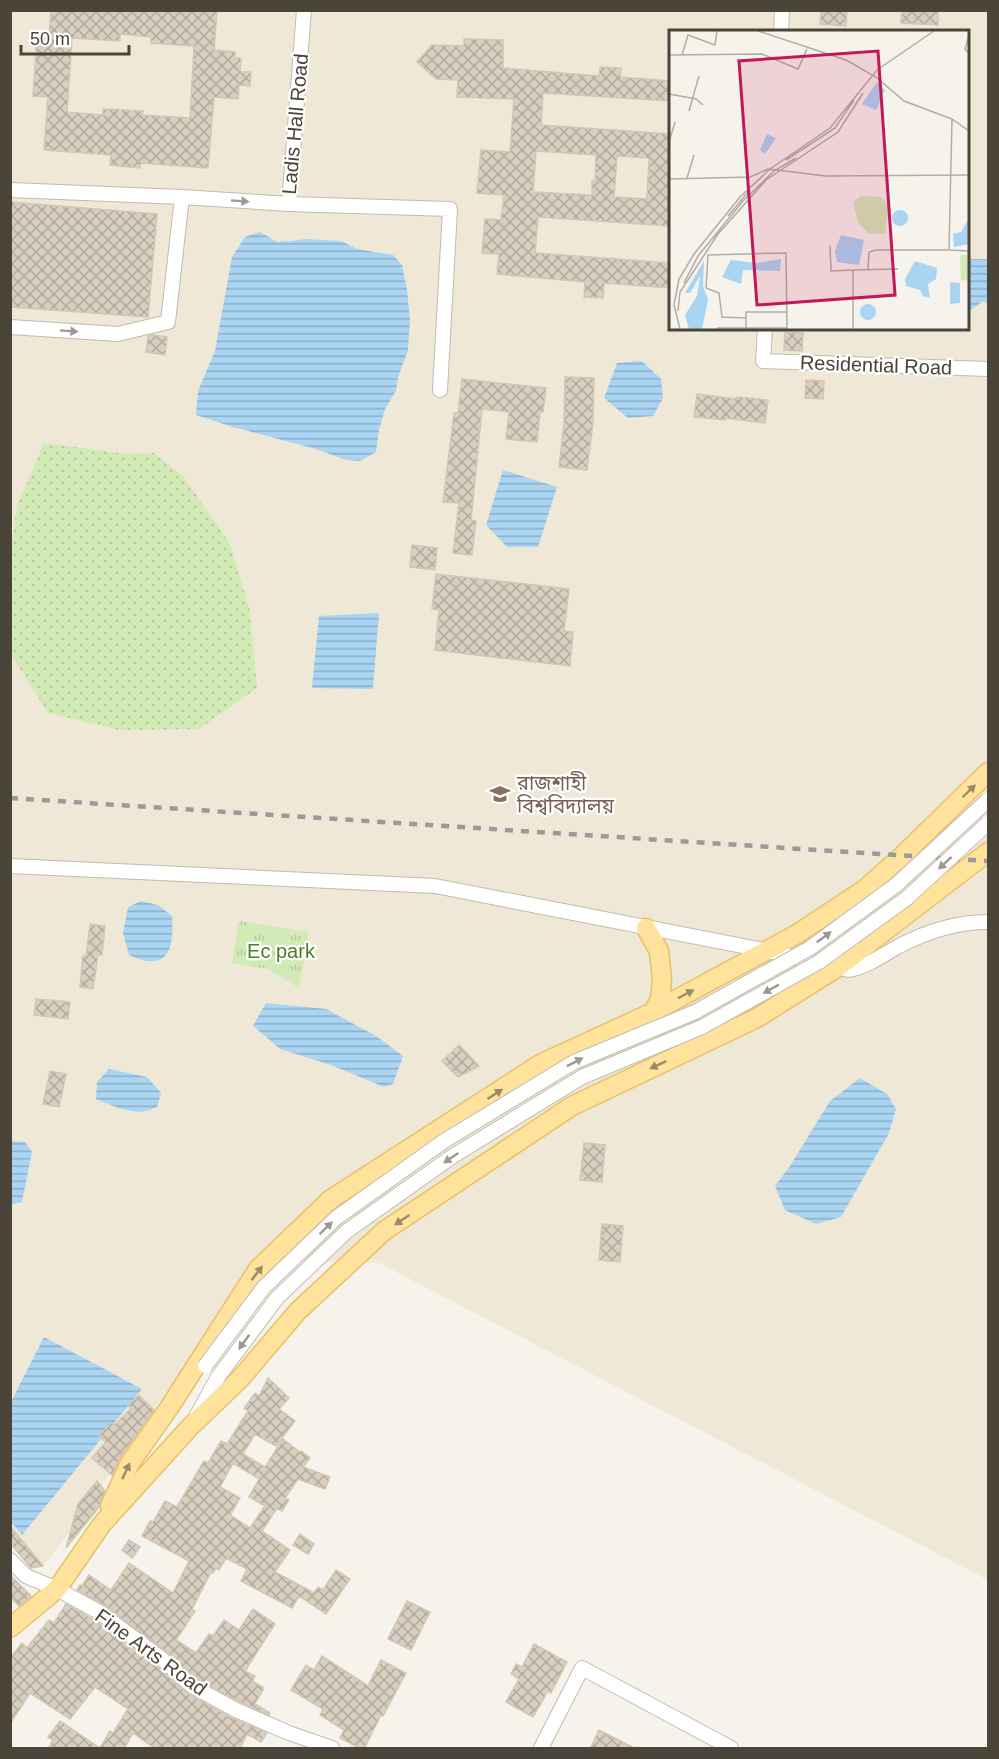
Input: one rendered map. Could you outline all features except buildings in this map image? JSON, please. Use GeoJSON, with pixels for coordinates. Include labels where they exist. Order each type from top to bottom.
{"type":"FeatureCollection","features":[{"type":"Feature","properties":{"kind":"main road"},"geometry":{"type":"LineString","coordinates":[[102,1524],[130,1463],[169,1408],[258,1269],[332,1199],[540,1064],[653,1012],[797,934],[865,889],[988,772]]}},
{"type":"Feature","properties":{"kind":"main road"},"geometry":{"type":"LineString","coordinates":[[10,1628],[57,1589],[102,1524],[189,1427],[240,1379],[298,1311],[384,1231],[572,1106],[757,1018],[838,967],[988,852]]}},
{"type":"Feature","properties":{"kind":"main road"},"geometry":{"type":"LineString","coordinates":[[646,928],[659,951],[662,979],[660,999],[653,1012]]}},
{"type":"Feature","properties":{"kind":"street","name":"Ladis Hall Road"},"geometry":{"type":"LineString","coordinates":[[10,190],[289,204],[304,10]]}},
{"type":"Feature","properties":{"kind":"street"},"geometry":{"type":"LineString","coordinates":[[781,30],[782,10]]}},
{"type":"Feature","properties":{"kind":"street"},"geometry":{"type":"LineString","coordinates":[[10,327],[118,334],[168,322],[182,197]]}},
{"type":"Feature","properties":{"kind":"street"},"geometry":{"type":"LineString","coordinates":[[289,204],[450,209],[440,390]]}},
{"type":"Feature","properties":{"kind":"street","name":"Residential Road"},"geometry":{"type":"LineString","coordinates":[[765,330],[763,361],[988,369]]}},
{"type":"Feature","properties":{"kind":"street"},"geometry":{"type":"LineString","coordinates":[[169,1408],[205,1366],[264,1287],[336,1218],[444,1141],[574,1062],[694,1012],[810,948],[896,885],[988,800]]}},
{"type":"Feature","properties":{"kind":"street"},"geometry":{"type":"LineString","coordinates":[[189,1427],[218,1377],[277,1298],[347,1231],[453,1156],[582,1077],[702,1027],[819,962],[907,898],[988,823]]}},
{"type":"Feature","properties":{"kind":"street"},"geometry":{"type":"LineString","coordinates":[[10,866],[435,886],[768,951],[849,970],[861,968],[919,936],[944,928],[988,922]]}},
{"type":"Feature","properties":{"kind":"street","name":"Fine Arts Road"},"geometry":{"type":"LineString","coordinates":[[10,1560],[26,1576],[57,1589],[108,1619],[161,1658],[192,1686],[236,1710],[332,1749]]}},
{"type":"Feature","properties":{"kind":"street"},"geometry":{"type":"LineString","coordinates":[[541,1749],[582,1668],[731,1749]]}},
{"type":"Feature","properties":{"kind":"shaded area","name":"রাজশাহী বিশ্ববিদ্যালয়"},"geometry":{"type":"Polygon","coordinates":[[[11,11],[988,11],[988,1580],[379,1263],[259,1259],[66,1537],[43,1566],[11,1537],[11,11]]]}},
{"type":"Feature","properties":{"kind":"green space"},"geometry":{"type":"Polygon","coordinates":[[[44,443],[128,454],[154,453],[184,477],[230,544],[250,611],[257,688],[199,729],[120,730],[48,713],[10,653],[11,550],[17,506],[44,443]]]}},
{"type":"Feature","properties":{"kind":"green space","name":"Ec park"},"geometry":{"type":"Polygon","coordinates":[[[239,921],[309,932],[299,988],[268,969],[232,963],[239,921]]]}},
{"type":"Feature","properties":{"kind":"water"},"geometry":{"type":"Polygon","coordinates":[[[260,232],[277,242],[305,239],[341,241],[357,249],[393,255],[402,265],[410,320],[408,350],[398,377],[396,391],[385,409],[376,452],[360,461],[346,460],[316,449],[196,415],[198,391],[215,351],[232,257],[245,237],[260,232]]]}},
{"type":"Feature","properties":{"kind":"water"},"geometry":{"type":"Polygon","coordinates":[[[969,259],[988,259],[988,304],[983,301],[969,311],[969,259]]]}},
{"type":"Feature","properties":{"kind":"water"},"geometry":{"type":"Polygon","coordinates":[[[642,361],[661,379],[663,398],[653,416],[628,418],[604,398],[617,363],[642,361]]]}},
{"type":"Feature","properties":{"kind":"water"},"geometry":{"type":"Polygon","coordinates":[[[503,470],[557,487],[538,547],[507,547],[486,525],[503,470]]]}},
{"type":"Feature","properties":{"kind":"water"},"geometry":{"type":"Polygon","coordinates":[[[379,613],[373,689],[312,688],[319,616],[379,613]]]}},
{"type":"Feature","properties":{"kind":"water"},"geometry":{"type":"Polygon","coordinates":[[[141,901],[158,905],[172,916],[170,948],[160,960],[142,960],[129,955],[123,933],[128,907],[141,901]]]}},
{"type":"Feature","properties":{"kind":"water"},"geometry":{"type":"Polygon","coordinates":[[[266,1003],[326,1009],[376,1036],[403,1056],[393,1084],[384,1087],[331,1065],[280,1049],[253,1026],[266,1003]]]}},
{"type":"Feature","properties":{"kind":"water"},"geometry":{"type":"Polygon","coordinates":[[[109,1069],[147,1077],[161,1093],[157,1107],[142,1112],[134,1111],[96,1099],[97,1082],[109,1069]]]}},
{"type":"Feature","properties":{"kind":"water"},"geometry":{"type":"Polygon","coordinates":[[[860,1078],[887,1094],[896,1109],[889,1133],[841,1217],[816,1224],[785,1210],[775,1186],[830,1101],[860,1078]]]}},
{"type":"Feature","properties":{"kind":"water"},"geometry":{"type":"Polygon","coordinates":[[[11,1141],[25,1142],[32,1152],[22,1202],[11,1204],[11,1141]]]}},
{"type":"Feature","properties":{"kind":"water"},"geometry":{"type":"Polygon","coordinates":[[[44,1337],[142,1389],[22,1535],[11,1522],[10,1404],[44,1337]]]}},
{"type":"Feature","properties":{"kind":"railway"},"geometry":{"type":"LineString","coordinates":[[10,798],[988,861]]}},
{"type":"Feature","properties":{"kind":"place","name":"রাজশাহী বিশ্ববিদ্যালয়"},"geometry":{"type":"Point","coordinates":[500,794]}}]}
